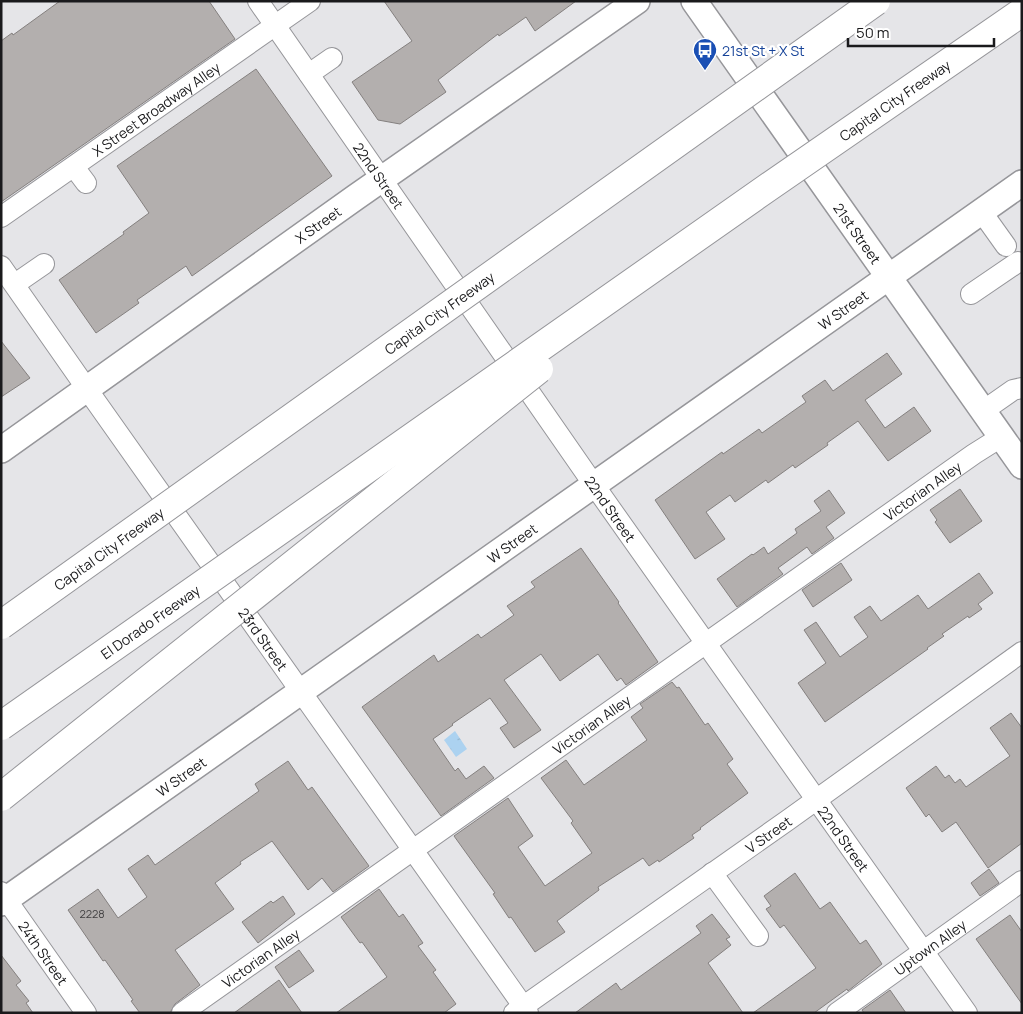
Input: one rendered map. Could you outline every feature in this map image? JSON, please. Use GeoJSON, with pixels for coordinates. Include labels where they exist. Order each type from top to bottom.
{"type":"FeatureCollection","features":[{"type":"Feature","properties":{"kind":"highway","name":"Capital City Freeway"},"geometry":{"type":"LineString","coordinates":[[1,625],[876,1]]}},
{"type":"Feature","properties":{"kind":"highway","name":"Capital City Freeway"},"geometry":{"type":"LineString","coordinates":[[300,516],[767,188],[1022,12]]}},
{"type":"Feature","properties":{"kind":"highway","name":"Capital City Freeway"},"geometry":{"type":"LineString","coordinates":[[1,797],[767,188]]}},
{"type":"Feature","properties":{"kind":"highway","name":"El Dorado Freeway"},"geometry":{"type":"LineString","coordinates":[[1,726],[300,516]]}},
{"type":"Feature","properties":{"kind":"highway"},"geometry":{"type":"LineString","coordinates":[[1,746],[300,516]]}},
{"type":"Feature","properties":{"kind":"main road","name":"X Street"},"geometry":{"type":"LineString","coordinates":[[1,450],[637,1]]}},
{"type":"Feature","properties":{"kind":"main road","name":"21st Street"},"geometry":{"type":"LineString","coordinates":[[694,1],[1022,466]]}},
{"type":"Feature","properties":{"kind":"main road","name":"W Street"},"geometry":{"type":"LineString","coordinates":[[3,898],[1022,183]]}},
{"type":"Feature","properties":{"kind":"street","name":"22nd Street"},"geometry":{"type":"LineString","coordinates":[[258,1],[594,485],[967,1013]]}},
{"type":"Feature","properties":{"kind":"street","name":"X Street Broadway Alley"},"geometry":{"type":"LineString","coordinates":[[1,217],[310,1]]}},
{"type":"Feature","properties":{"kind":"street"},"geometry":{"type":"LineString","coordinates":[[308,74],[332,58]]}},
{"type":"Feature","properties":{"kind":"street"},"geometry":{"type":"LineString","coordinates":[[74,167],[86,183]]}},
{"type":"Feature","properties":{"kind":"street"},"geometry":{"type":"LineString","coordinates":[[971,294],[1012,254],[982,211]]}},
{"type":"Feature","properties":{"kind":"street"},"geometry":{"type":"LineString","coordinates":[[15,284],[44,264]]}},
{"type":"Feature","properties":{"kind":"street","name":"23rd Street"},"geometry":{"type":"LineString","coordinates":[[1,266],[413,850],[521,1010]]}},
{"type":"Feature","properties":{"kind":"street"},"geometry":{"type":"LineString","coordinates":[[984,411],[1012,390],[1022,388]]}},
{"type":"Feature","properties":{"kind":"street","name":"Victorian Alley"},"geometry":{"type":"LineString","coordinates":[[182,1013],[974,454],[1002,437]]}},
{"type":"Feature","properties":{"kind":"street","name":"V Street"},"geometry":{"type":"LineString","coordinates":[[521,1010],[1022,652]]}},
{"type":"Feature","properties":{"kind":"street"},"geometry":{"type":"LineString","coordinates":[[712,873],[758,936]]}},
{"type":"Feature","properties":{"kind":"street","name":"Uptown Alley"},"geometry":{"type":"LineString","coordinates":[[837,1013],[1022,882]]}},
{"type":"Feature","properties":{"kind":"street","name":"24th Street"},"geometry":{"type":"LineString","coordinates":[[3,898],[86,1013]]}},
{"type":"Feature","properties":{"kind":"water"},"geometry":{"type":"Polygon","coordinates":[[[455,731],[467,749],[456,757],[444,740],[455,731]]]}},
{"type":"Feature","properties":{"kind":"building"},"geometry":{"type":"Polygon","coordinates":[[[60,1],[209,1],[235,39],[1,202],[1,41],[12,33],[13,35],[60,1]]]}},
{"type":"Feature","properties":{"kind":"building"},"geometry":{"type":"Polygon","coordinates":[[[384,1],[576,1],[535,31],[526,17],[499,36],[498,34],[438,80],[446,92],[400,124],[378,120],[352,82],[412,41],[384,1]]]}},
{"type":"Feature","properties":{"kind":"building"},"geometry":{"type":"Polygon","coordinates":[[[256,69],[332,176],[192,276],[186,266],[137,300],[139,303],[96,333],[59,280],[124,234],[123,232],[149,213],[117,166],[256,69]]]}},
{"type":"Feature","properties":{"kind":"building"},"geometry":{"type":"Polygon","coordinates":[[[1,341],[30,378],[1,397],[1,341]]]}},
{"type":"Feature","properties":{"kind":"building"},"geometry":{"type":"Polygon","coordinates":[[[887,353],[902,374],[865,400],[885,428],[914,407],[931,431],[888,461],[858,421],[795,468],[793,465],[768,483],[766,480],[735,502],[730,495],[706,512],[725,539],[695,559],[655,500],[722,452],[723,454],[759,429],[762,433],[806,402],[802,396],[825,380],[833,391],[887,353]]]}},
{"type":"Feature","properties":{"kind":"building"},"geometry":{"type":"Polygon","coordinates":[[[960,489],[982,521],[950,543],[935,522],[937,520],[930,510],[960,489]]]}},
{"type":"Feature","properties":{"kind":"building"},"geometry":{"type":"Polygon","coordinates":[[[829,490],[845,513],[826,527],[834,538],[812,554],[807,547],[778,568],[783,574],[737,607],[717,579],[764,547],[768,554],[797,533],[795,529],[821,511],[814,501],[829,490]]]}},
{"type":"Feature","properties":{"kind":"building"},"geometry":{"type":"Polygon","coordinates":[[[581,548],[658,662],[626,685],[621,678],[617,681],[598,654],[560,681],[541,654],[504,680],[541,730],[514,748],[500,728],[508,723],[490,698],[433,739],[455,771],[458,768],[466,779],[484,766],[494,778],[441,816],[362,707],[434,655],[438,662],[478,634],[481,638],[514,615],[507,606],[535,587],[531,582],[581,548]]]}},
{"type":"Feature","properties":{"kind":"building"},"geometry":{"type":"Polygon","coordinates":[[[841,563],[852,580],[813,607],[802,590],[841,563]]]}},
{"type":"Feature","properties":{"kind":"building"},"geometry":{"type":"Polygon","coordinates":[[[979,573],[993,593],[978,604],[982,609],[942,634],[944,636],[928,649],[825,722],[798,683],[826,663],[804,630],[816,622],[840,657],[868,637],[854,617],[870,606],[881,621],[918,595],[928,609],[979,573]]]}},
{"type":"Feature","properties":{"kind":"building"},"geometry":{"type":"Polygon","coordinates":[[[672,682],[677,688],[679,687],[705,725],[708,723],[733,759],[727,764],[748,793],[700,828],[692,835],[694,838],[659,862],[658,860],[649,866],[643,858],[598,887],[599,890],[557,921],[565,932],[535,952],[511,917],[509,918],[493,894],[495,893],[454,836],[508,798],[533,836],[518,847],[545,886],[592,853],[571,823],[573,821],[541,778],[566,760],[584,785],[647,740],[631,717],[643,708],[640,704],[672,682]]]}},
{"type":"Feature","properties":{"kind":"building"},"geometry":{"type":"Polygon","coordinates":[[[1011,713],[1022,728],[1022,843],[988,868],[956,822],[942,832],[929,814],[926,817],[906,788],[936,766],[945,778],[949,775],[955,783],[960,779],[966,787],[1010,756],[990,728],[1011,713]]]}},
{"type":"Feature","properties":{"kind":"building"},"geometry":{"type":"Polygon","coordinates":[[[288,761],[308,790],[312,787],[369,866],[333,892],[322,878],[308,890],[272,841],[240,862],[241,864],[215,883],[234,909],[175,950],[200,985],[175,1004],[170,1013],[140,1013],[131,1001],[133,1000],[68,910],[98,889],[118,918],[147,897],[128,869],[148,855],[155,865],[259,791],[255,784],[288,761]]]}},
{"type":"Feature","properties":{"kind":"building"},"geometry":{"type":"Polygon","coordinates":[[[989,869],[999,883],[980,896],[971,883],[989,869]]]}},
{"type":"Feature","properties":{"kind":"building"},"geometry":{"type":"Polygon","coordinates":[[[795,873],[820,909],[830,902],[860,944],[866,940],[882,964],[848,991],[847,989],[814,1013],[753,1013],[816,968],[784,925],[780,928],[766,909],[771,906],[764,896],[795,873]]]}},
{"type":"Feature","properties":{"kind":"building"},"geometry":{"type":"Polygon","coordinates":[[[379,889],[399,917],[403,914],[423,943],[418,946],[436,970],[433,972],[456,1004],[444,1013],[336,1013],[387,977],[341,917],[379,889]]]}},
{"type":"Feature","properties":{"kind":"building"},"geometry":{"type":"Polygon","coordinates":[[[283,896],[295,914],[258,943],[242,922],[271,901],[273,903],[283,896]]]}},
{"type":"Feature","properties":{"kind":"building"},"geometry":{"type":"Polygon","coordinates":[[[712,914],[730,937],[726,939],[731,945],[708,963],[743,1013],[575,1013],[616,983],[621,990],[701,933],[696,926],[712,914]]]}},
{"type":"Feature","properties":{"kind":"building"},"geometry":{"type":"Polygon","coordinates":[[[1010,915],[1022,932],[1022,1004],[976,939],[1010,915]]]}},
{"type":"Feature","properties":{"kind":"building"},"geometry":{"type":"Polygon","coordinates":[[[299,950],[314,971],[289,988],[275,967],[299,950]]]}},
{"type":"Feature","properties":{"kind":"building"},"geometry":{"type":"Polygon","coordinates":[[[1,955],[21,981],[16,985],[29,1001],[26,1003],[33,1013],[1,1013],[1,955]]]}},
{"type":"Feature","properties":{"kind":"building"},"geometry":{"type":"Polygon","coordinates":[[[279,980],[302,1013],[234,1013],[279,980]]]}},
{"type":"Feature","properties":{"kind":"building"},"geometry":{"type":"Polygon","coordinates":[[[890,990],[906,1013],[864,1013],[862,1010],[890,990]]]}},
{"type":"Feature","properties":{"kind":"place","name":"21st St + X St"},"geometry":{"type":"Point","coordinates":[705,71]}}]}
